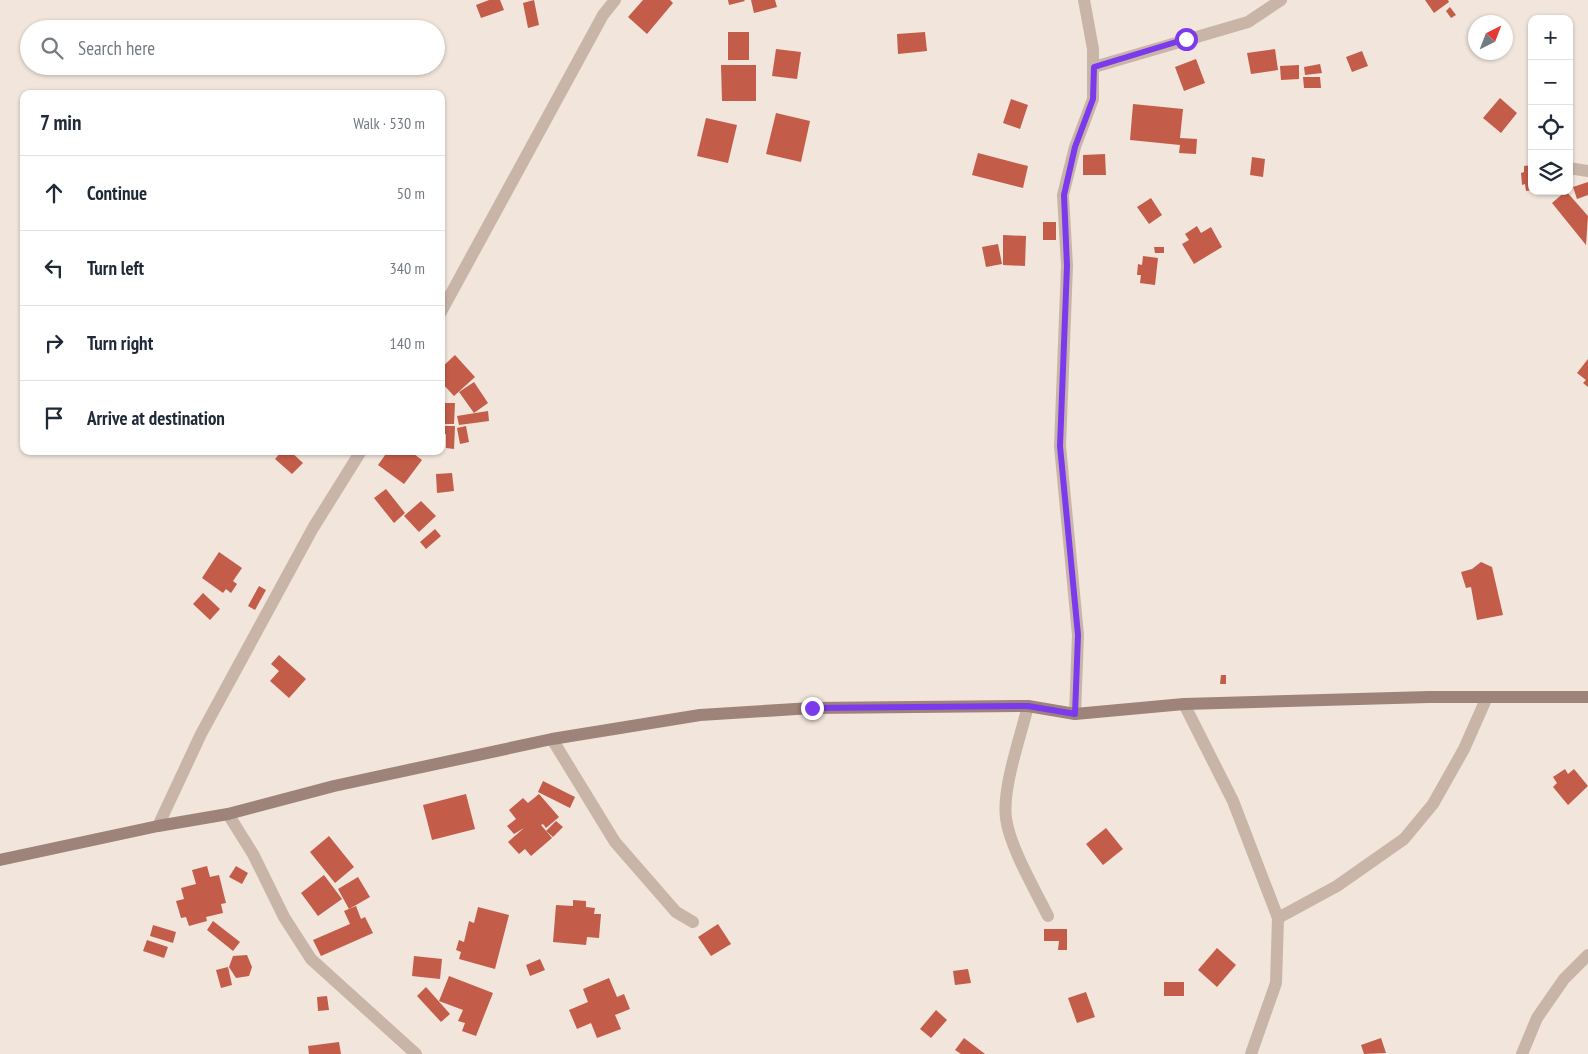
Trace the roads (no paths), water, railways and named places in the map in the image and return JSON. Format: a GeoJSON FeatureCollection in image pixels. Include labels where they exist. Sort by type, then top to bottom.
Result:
{"type":"FeatureCollection","features":[{"type":"Feature","properties":{"kind":"street"},"geometry":{"type":"LineString","coordinates":[[445,305],[603,15],[615,0]]}},
{"type":"Feature","properties":{"kind":"street"},"geometry":{"type":"LineString","coordinates":[[1075,714],[1078,635],[1060,446],[1067,266],[1064,195],[1075,147],[1093,99],[1094,49],[1084,0]]}},
{"type":"Feature","properties":{"kind":"street"},"geometry":{"type":"LineString","coordinates":[[1094,67],[1248,22],[1282,0]]}},
{"type":"Feature","properties":{"kind":"street"},"geometry":{"type":"LineString","coordinates":[[1573,169],[1588,171]]}},
{"type":"Feature","properties":{"kind":"street"},"geometry":{"type":"LineString","coordinates":[[158,826],[201,734],[313,528],[359,455]]}},
{"type":"Feature","properties":{"kind":"street"},"geometry":{"type":"LineString","coordinates":[[0,860],[158,826],[228,814],[334,786],[552,739],[700,715],[812,708],[1028,706],[1075,714],[1184,704],[1588,696]]}},
{"type":"Feature","properties":{"kind":"street"},"geometry":{"type":"LineString","coordinates":[[1278,918],[1337,886],[1404,839],[1433,804],[1464,749],[1487,697]]}},
{"type":"Feature","properties":{"kind":"street"},"geometry":{"type":"LineString","coordinates":[[1184,704],[1233,801],[1278,918],[1276,983],[1250,1054]]}},
{"type":"Feature","properties":{"kind":"street"},"geometry":{"type":"LineString","coordinates":[[1028,706],[1007,793],[1006,818],[1020,860],[1048,916]]}},
{"type":"Feature","properties":{"kind":"street"},"geometry":{"type":"LineString","coordinates":[[552,739],[615,842],[676,912],[693,922]]}},
{"type":"Feature","properties":{"kind":"street"},"geometry":{"type":"LineString","coordinates":[[228,814],[253,854],[284,917],[311,959],[416,1054]]}},
{"type":"Feature","properties":{"kind":"street"},"geometry":{"type":"LineString","coordinates":[[1522,1054],[1537,1018],[1564,979],[1588,955]]}}]}
